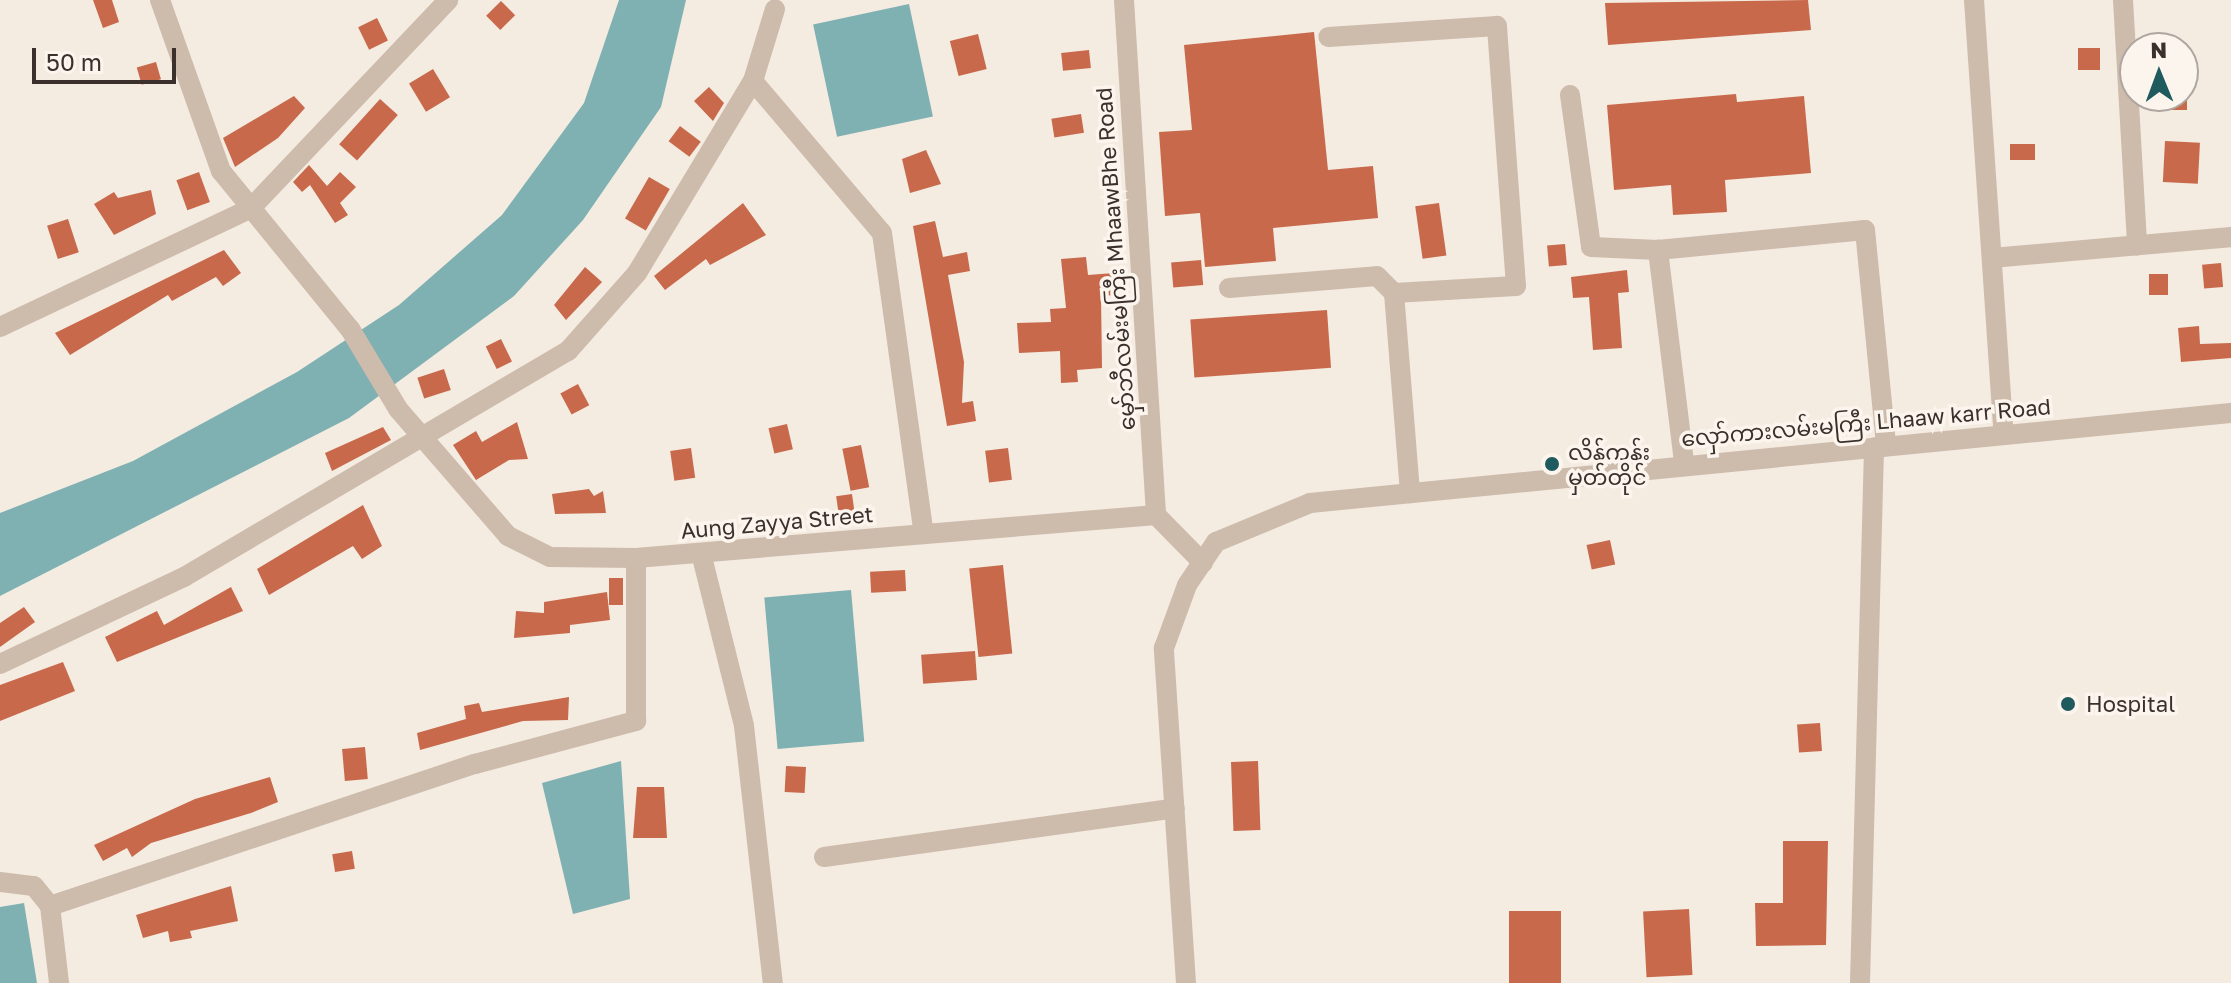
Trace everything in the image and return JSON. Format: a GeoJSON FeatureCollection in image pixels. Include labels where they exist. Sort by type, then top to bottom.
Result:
{"type":"FeatureCollection","features":[{"type":"Feature","properties":{"kind":"street","name":"Aung Zayya Street"},"geometry":{"type":"LineString","coordinates":[[160,0],[221,171],[350,329],[398,409],[508,536],[550,557],[636,558],[1156,515]]}},
{"type":"Feature","properties":{"kind":"street"},"geometry":{"type":"LineString","coordinates":[[0,327],[250,209],[448,0]]}},
{"type":"Feature","properties":{"kind":"street","name":"မှော်ဘီလမ်းမကြီး MhaawBhe Road"},"geometry":{"type":"LineString","coordinates":[[1124,0],[1156,515]]}},
{"type":"Feature","properties":{"kind":"street"},"geometry":{"type":"LineString","coordinates":[[1974,0],[2004,435]]}},
{"type":"Feature","properties":{"kind":"street"},"geometry":{"type":"LineString","coordinates":[[2123,0],[2137,246]]}},
{"type":"Feature","properties":{"kind":"street"},"geometry":{"type":"LineString","coordinates":[[0,664],[184,577],[426,441],[568,351],[637,273],[753,81],[775,9]]}},
{"type":"Feature","properties":{"kind":"street"},"geometry":{"type":"LineString","coordinates":[[1328,37],[1497,26],[1516,286],[1394,293]]}},
{"type":"Feature","properties":{"kind":"street"},"geometry":{"type":"LineString","coordinates":[[753,81],[882,233],[924,534]]}},
{"type":"Feature","properties":{"kind":"street"},"geometry":{"type":"LineString","coordinates":[[1570,95],[1591,247],[1658,250],[1865,230],[1880,446],[1860,983]]}},
{"type":"Feature","properties":{"kind":"street"},"geometry":{"type":"LineString","coordinates":[[1992,258],[2231,237]]}},
{"type":"Feature","properties":{"kind":"street"},"geometry":{"type":"LineString","coordinates":[[1658,250],[1684,462]]}},
{"type":"Feature","properties":{"kind":"street"},"geometry":{"type":"LineString","coordinates":[[1229,288],[1377,276],[1394,293],[1410,493]]}},
{"type":"Feature","properties":{"kind":"street","name":"လှော်ကားလမ်းမကြီး Lhaaw karr Road"},"geometry":{"type":"LineString","coordinates":[[1203,563],[1216,542],[1310,503],[1684,462],[2231,413]]}},
{"type":"Feature","properties":{"kind":"street"},"geometry":{"type":"LineString","coordinates":[[1156,515],[1203,563],[1187,585],[1164,648],[1186,983]]}},
{"type":"Feature","properties":{"kind":"street"},"geometry":{"type":"LineString","coordinates":[[701,553],[744,726],[773,983]]}},
{"type":"Feature","properties":{"kind":"street"},"geometry":{"type":"LineString","coordinates":[[50,906],[475,764],[636,721],[636,558]]}},
{"type":"Feature","properties":{"kind":"street"},"geometry":{"type":"LineString","coordinates":[[824,857],[1175,808]]}},
{"type":"Feature","properties":{"kind":"street"},"geometry":{"type":"LineString","coordinates":[[0,882],[34,886],[50,906],[59,983]]}},
{"type":"Feature","properties":{"kind":"water"},"geometry":{"type":"Polygon","coordinates":[[[619,0],[686,0],[661,107],[583,220],[514,296],[349,418],[0,596],[0,513],[133,461],[297,372],[399,305],[502,215],[584,103],[619,0]]]}},
{"type":"Feature","properties":{"kind":"water"},"geometry":{"type":"Polygon","coordinates":[[[909,4],[933,116],[837,137],[813,24],[909,4]]]}},
{"type":"Feature","properties":{"kind":"water"},"geometry":{"type":"Polygon","coordinates":[[[851,590],[864,741],[778,749],[764,598],[851,590]]]}},
{"type":"Feature","properties":{"kind":"water"},"geometry":{"type":"Polygon","coordinates":[[[621,761],[630,899],[573,914],[542,783],[621,761]]]}},
{"type":"Feature","properties":{"kind":"water"},"geometry":{"type":"Polygon","coordinates":[[[24,903],[37,983],[0,983],[0,907],[24,903]]]}},
{"type":"Feature","properties":{"kind":"building"},"geometry":{"type":"Polygon","coordinates":[[[93,0],[112,0],[119,22],[103,28],[93,0]]]}},
{"type":"Feature","properties":{"kind":"building"},"geometry":{"type":"Polygon","coordinates":[[[1808,0],[1811,30],[1608,45],[1605,3],[1808,0]]]}},
{"type":"Feature","properties":{"kind":"building"},"geometry":{"type":"Polygon","coordinates":[[[501,1],[515,15],[500,30],[486,16],[501,1]]]}},
{"type":"Feature","properties":{"kind":"building"},"geometry":{"type":"Polygon","coordinates":[[[377,18],[388,40],[369,50],[358,27],[377,18]]]}},
{"type":"Feature","properties":{"kind":"building"},"geometry":{"type":"Polygon","coordinates":[[[1314,32],[1328,170],[1373,166],[1378,218],[1273,228],[1276,261],[1205,267],[1200,213],[1165,216],[1159,132],[1192,130],[1184,45],[1314,32]]]}},
{"type":"Feature","properties":{"kind":"building"},"geometry":{"type":"Polygon","coordinates":[[[978,34],[987,69],[959,76],[950,41],[978,34]]]}},
{"type":"Feature","properties":{"kind":"building"},"geometry":{"type":"Polygon","coordinates":[[[2078,48],[2100,48],[2100,70],[2078,70],[2078,48]]]}},
{"type":"Feature","properties":{"kind":"building"},"geometry":{"type":"Polygon","coordinates":[[[1089,50],[1091,68],[1063,71],[1061,53],[1089,50]]]}},
{"type":"Feature","properties":{"kind":"building"},"geometry":{"type":"Polygon","coordinates":[[[156,62],[161,79],[142,85],[137,68],[156,62]]]}},
{"type":"Feature","properties":{"kind":"building"},"geometry":{"type":"Polygon","coordinates":[[[433,69],[450,97],[426,112],[409,83],[433,69]]]}},
{"type":"Feature","properties":{"kind":"building"},"geometry":{"type":"Polygon","coordinates":[[[709,87],[724,103],[713,121],[694,101],[709,87]]]}},
{"type":"Feature","properties":{"kind":"building"},"geometry":{"type":"Polygon","coordinates":[[[1736,94],[1737,102],[1804,96],[1811,173],[1725,180],[1727,212],[1673,215],[1671,185],[1614,190],[1607,105],[1736,94]]]}},
{"type":"Feature","properties":{"kind":"building"},"geometry":{"type":"Polygon","coordinates":[[[294,96],[305,108],[278,138],[235,167],[223,138],[294,96]]]}},
{"type":"Feature","properties":{"kind":"building"},"geometry":{"type":"Polygon","coordinates":[[[380,99],[398,115],[357,160],[339,144],[380,99]]]}},
{"type":"Feature","properties":{"kind":"building"},"geometry":{"type":"Polygon","coordinates":[[[1081,114],[1084,133],[1054,137],[1051,119],[1081,114]]]}},
{"type":"Feature","properties":{"kind":"building"},"geometry":{"type":"Polygon","coordinates":[[[680,126],[701,142],[689,157],[669,141],[680,126]]]}},
{"type":"Feature","properties":{"kind":"building"},"geometry":{"type":"Polygon","coordinates":[[[2165,141],[2200,143],[2198,184],[2163,182],[2165,141]]]}},
{"type":"Feature","properties":{"kind":"building"},"geometry":{"type":"Polygon","coordinates":[[[2010,144],[2035,144],[2035,160],[2010,160],[2010,144]]]}},
{"type":"Feature","properties":{"kind":"building"},"geometry":{"type":"Polygon","coordinates":[[[926,150],[941,184],[910,193],[902,159],[926,150]]]}},
{"type":"Feature","properties":{"kind":"building"},"geometry":{"type":"Polygon","coordinates":[[[309,165],[327,186],[340,172],[356,187],[340,203],[348,215],[335,223],[310,185],[302,192],[293,182],[309,165]]]}},
{"type":"Feature","properties":{"kind":"building"},"geometry":{"type":"Polygon","coordinates":[[[199,172],[210,202],[187,210],[176,180],[199,172]]]}},
{"type":"Feature","properties":{"kind":"building"},"geometry":{"type":"Polygon","coordinates":[[[649,177],[670,189],[646,231],[625,219],[649,177]]]}},
{"type":"Feature","properties":{"kind":"building"},"geometry":{"type":"Polygon","coordinates":[[[151,190],[156,214],[114,235],[94,204],[114,192],[118,198],[151,190]]]}},
{"type":"Feature","properties":{"kind":"building"},"geometry":{"type":"Polygon","coordinates":[[[743,203],[766,235],[710,265],[706,259],[665,290],[654,276],[743,203]]]}},
{"type":"Feature","properties":{"kind":"building"},"geometry":{"type":"Polygon","coordinates":[[[1439,203],[1446,255],[1423,259],[1415,206],[1439,203]]]}},
{"type":"Feature","properties":{"kind":"building"},"geometry":{"type":"Polygon","coordinates":[[[68,219],[79,252],[58,259],[47,226],[68,219]]]}},
{"type":"Feature","properties":{"kind":"building"},"geometry":{"type":"Polygon","coordinates":[[[935,221],[943,257],[967,252],[970,271],[948,275],[964,362],[962,403],[973,401],[976,421],[947,426],[913,226],[935,221]]]}},
{"type":"Feature","properties":{"kind":"building"},"geometry":{"type":"Polygon","coordinates":[[[1565,244],[1567,265],[1549,266],[1547,246],[1565,244]]]}},
{"type":"Feature","properties":{"kind":"building"},"geometry":{"type":"Polygon","coordinates":[[[224,250],[241,273],[223,286],[216,277],[172,301],[168,295],[70,355],[55,333],[224,250]]]}},
{"type":"Feature","properties":{"kind":"building"},"geometry":{"type":"Polygon","coordinates":[[[1086,257],[1088,275],[1114,273],[1115,295],[1101,296],[1102,368],[1077,370],[1078,382],[1061,383],[1060,351],[1019,353],[1017,323],[1051,322],[1050,309],[1066,308],[1061,259],[1086,257]]]}},
{"type":"Feature","properties":{"kind":"building"},"geometry":{"type":"Polygon","coordinates":[[[1201,260],[1203,285],[1173,288],[1171,263],[1201,260]]]}},
{"type":"Feature","properties":{"kind":"building"},"geometry":{"type":"Polygon","coordinates":[[[2221,263],[2223,287],[2204,289],[2202,265],[2221,263]]]}},
{"type":"Feature","properties":{"kind":"building"},"geometry":{"type":"Polygon","coordinates":[[[585,267],[602,282],[566,320],[554,305],[585,267]]]}},
{"type":"Feature","properties":{"kind":"building"},"geometry":{"type":"Polygon","coordinates":[[[1627,270],[1629,292],[1618,293],[1622,348],[1593,350],[1589,297],[1573,298],[1571,277],[1627,270]]]}},
{"type":"Feature","properties":{"kind":"building"},"geometry":{"type":"Polygon","coordinates":[[[2149,274],[2168,274],[2168,295],[2149,295],[2149,274]]]}},
{"type":"Feature","properties":{"kind":"building"},"geometry":{"type":"Polygon","coordinates":[[[1327,310],[1331,368],[1194,377],[1190,320],[1327,310]]]}},
{"type":"Feature","properties":{"kind":"building"},"geometry":{"type":"Polygon","coordinates":[[[2199,326],[2200,344],[2231,343],[2231,358],[2181,362],[2178,328],[2199,326]]]}},
{"type":"Feature","properties":{"kind":"building"},"geometry":{"type":"Polygon","coordinates":[[[501,339],[512,361],[497,369],[486,346],[501,339]]]}},
{"type":"Feature","properties":{"kind":"building"},"geometry":{"type":"Polygon","coordinates":[[[444,369],[451,390],[424,399],[417,378],[444,369]]]}},
{"type":"Feature","properties":{"kind":"building"},"geometry":{"type":"Polygon","coordinates":[[[578,384],[589,405],[572,415],[560,393],[578,384]]]}},
{"type":"Feature","properties":{"kind":"building"},"geometry":{"type":"Polygon","coordinates":[[[517,422],[528,459],[509,460],[476,480],[453,445],[476,431],[482,442],[517,422]]]}},
{"type":"Feature","properties":{"kind":"building"},"geometry":{"type":"Polygon","coordinates":[[[787,424],[793,449],[774,454],[768,428],[787,424]]]}},
{"type":"Feature","properties":{"kind":"building"},"geometry":{"type":"Polygon","coordinates":[[[383,427],[391,440],[332,471],[325,453],[383,427]]]}},
{"type":"Feature","properties":{"kind":"building"},"geometry":{"type":"Polygon","coordinates":[[[861,445],[869,487],[851,491],[842,449],[861,445]]]}},
{"type":"Feature","properties":{"kind":"building"},"geometry":{"type":"Polygon","coordinates":[[[691,448],[695,478],[674,481],[670,451],[691,448]]]}},
{"type":"Feature","properties":{"kind":"building"},"geometry":{"type":"Polygon","coordinates":[[[1008,448],[1012,480],[989,483],[985,451],[1008,448]]]}},
{"type":"Feature","properties":{"kind":"building"},"geometry":{"type":"Polygon","coordinates":[[[589,489],[594,496],[603,491],[606,513],[555,514],[552,494],[589,489]]]}},
{"type":"Feature","properties":{"kind":"building"},"geometry":{"type":"Polygon","coordinates":[[[852,494],[856,523],[840,525],[836,496],[852,494]]]}},
{"type":"Feature","properties":{"kind":"building"},"geometry":{"type":"Polygon","coordinates":[[[363,505],[382,546],[362,559],[353,546],[269,595],[257,569],[363,505]]]}},
{"type":"Feature","properties":{"kind":"building"},"geometry":{"type":"Polygon","coordinates":[[[1610,540],[1615,564],[1592,569],[1587,545],[1610,540]]]}},
{"type":"Feature","properties":{"kind":"building"},"geometry":{"type":"Polygon","coordinates":[[[1003,565],[1012,654],[978,657],[969,569],[1003,565]]]}},
{"type":"Feature","properties":{"kind":"building"},"geometry":{"type":"Polygon","coordinates":[[[905,570],[906,591],[871,593],[870,572],[905,570]]]}},
{"type":"Feature","properties":{"kind":"building"},"geometry":{"type":"Polygon","coordinates":[[[609,578],[623,578],[623,605],[609,605],[609,578]]]}},
{"type":"Feature","properties":{"kind":"building"},"geometry":{"type":"Polygon","coordinates":[[[231,587],[243,611],[117,662],[105,637],[157,611],[164,625],[231,587]]]}},
{"type":"Feature","properties":{"kind":"building"},"geometry":{"type":"Polygon","coordinates":[[[607,592],[610,620],[570,625],[570,633],[514,638],[516,611],[544,613],[544,602],[607,592]]]}},
{"type":"Feature","properties":{"kind":"building"},"geometry":{"type":"Polygon","coordinates":[[[24,607],[35,622],[0,647],[0,623],[24,607]]]}},
{"type":"Feature","properties":{"kind":"building"},"geometry":{"type":"Polygon","coordinates":[[[975,651],[977,680],[923,684],[921,655],[975,651]]]}},
{"type":"Feature","properties":{"kind":"building"},"geometry":{"type":"Polygon","coordinates":[[[63,662],[75,691],[0,721],[0,685],[63,662]]]}},
{"type":"Feature","properties":{"kind":"building"},"geometry":{"type":"Polygon","coordinates":[[[569,697],[568,720],[523,721],[420,750],[417,733],[466,719],[464,706],[479,703],[482,712],[569,697]]]}},
{"type":"Feature","properties":{"kind":"building"},"geometry":{"type":"Polygon","coordinates":[[[1820,723],[1822,751],[1799,753],[1797,725],[1820,723]]]}},
{"type":"Feature","properties":{"kind":"building"},"geometry":{"type":"Polygon","coordinates":[[[365,747],[368,779],[345,781],[342,749],[365,747]]]}},
{"type":"Feature","properties":{"kind":"building"},"geometry":{"type":"Polygon","coordinates":[[[1258,761],[1260,830],[1233,831],[1231,762],[1258,761]]]}},
{"type":"Feature","properties":{"kind":"building"},"geometry":{"type":"Polygon","coordinates":[[[786,766],[806,767],[805,793],[785,792],[786,766]]]}},
{"type":"Feature","properties":{"kind":"building"},"geometry":{"type":"Polygon","coordinates":[[[270,777],[278,802],[251,813],[151,843],[132,857],[127,848],[103,861],[94,845],[195,799],[270,777]]]}},
{"type":"Feature","properties":{"kind":"building"},"geometry":{"type":"Polygon","coordinates":[[[637,787],[664,787],[667,838],[633,838],[637,787]]]}},
{"type":"Feature","properties":{"kind":"building"},"geometry":{"type":"Polygon","coordinates":[[[1783,841],[1828,841],[1826,945],[1756,946],[1755,903],[1783,903],[1783,841]]]}},
{"type":"Feature","properties":{"kind":"building"},"geometry":{"type":"Polygon","coordinates":[[[352,851],[355,869],[335,872],[332,854],[352,851]]]}},
{"type":"Feature","properties":{"kind":"building"},"geometry":{"type":"Polygon","coordinates":[[[231,886],[238,921],[190,931],[192,938],[170,942],[168,931],[143,938],[136,915],[231,886]]]}},
{"type":"Feature","properties":{"kind":"building"},"geometry":{"type":"Polygon","coordinates":[[[1689,909],[1692,975],[1647,977],[1643,911],[1689,909]]]}},
{"type":"Feature","properties":{"kind":"building"},"geometry":{"type":"Polygon","coordinates":[[[1509,911],[1561,911],[1561,983],[1509,983],[1509,911]]]}},
{"type":"Feature","properties":{"kind":"place","name":"လိန်ကုန်း မှတ်တိုင်"},"geometry":{"type":"Point","coordinates":[1552,464]}},
{"type":"Feature","properties":{"kind":"place","name":"Hospital"},"geometry":{"type":"Point","coordinates":[2068,704]}}]}
